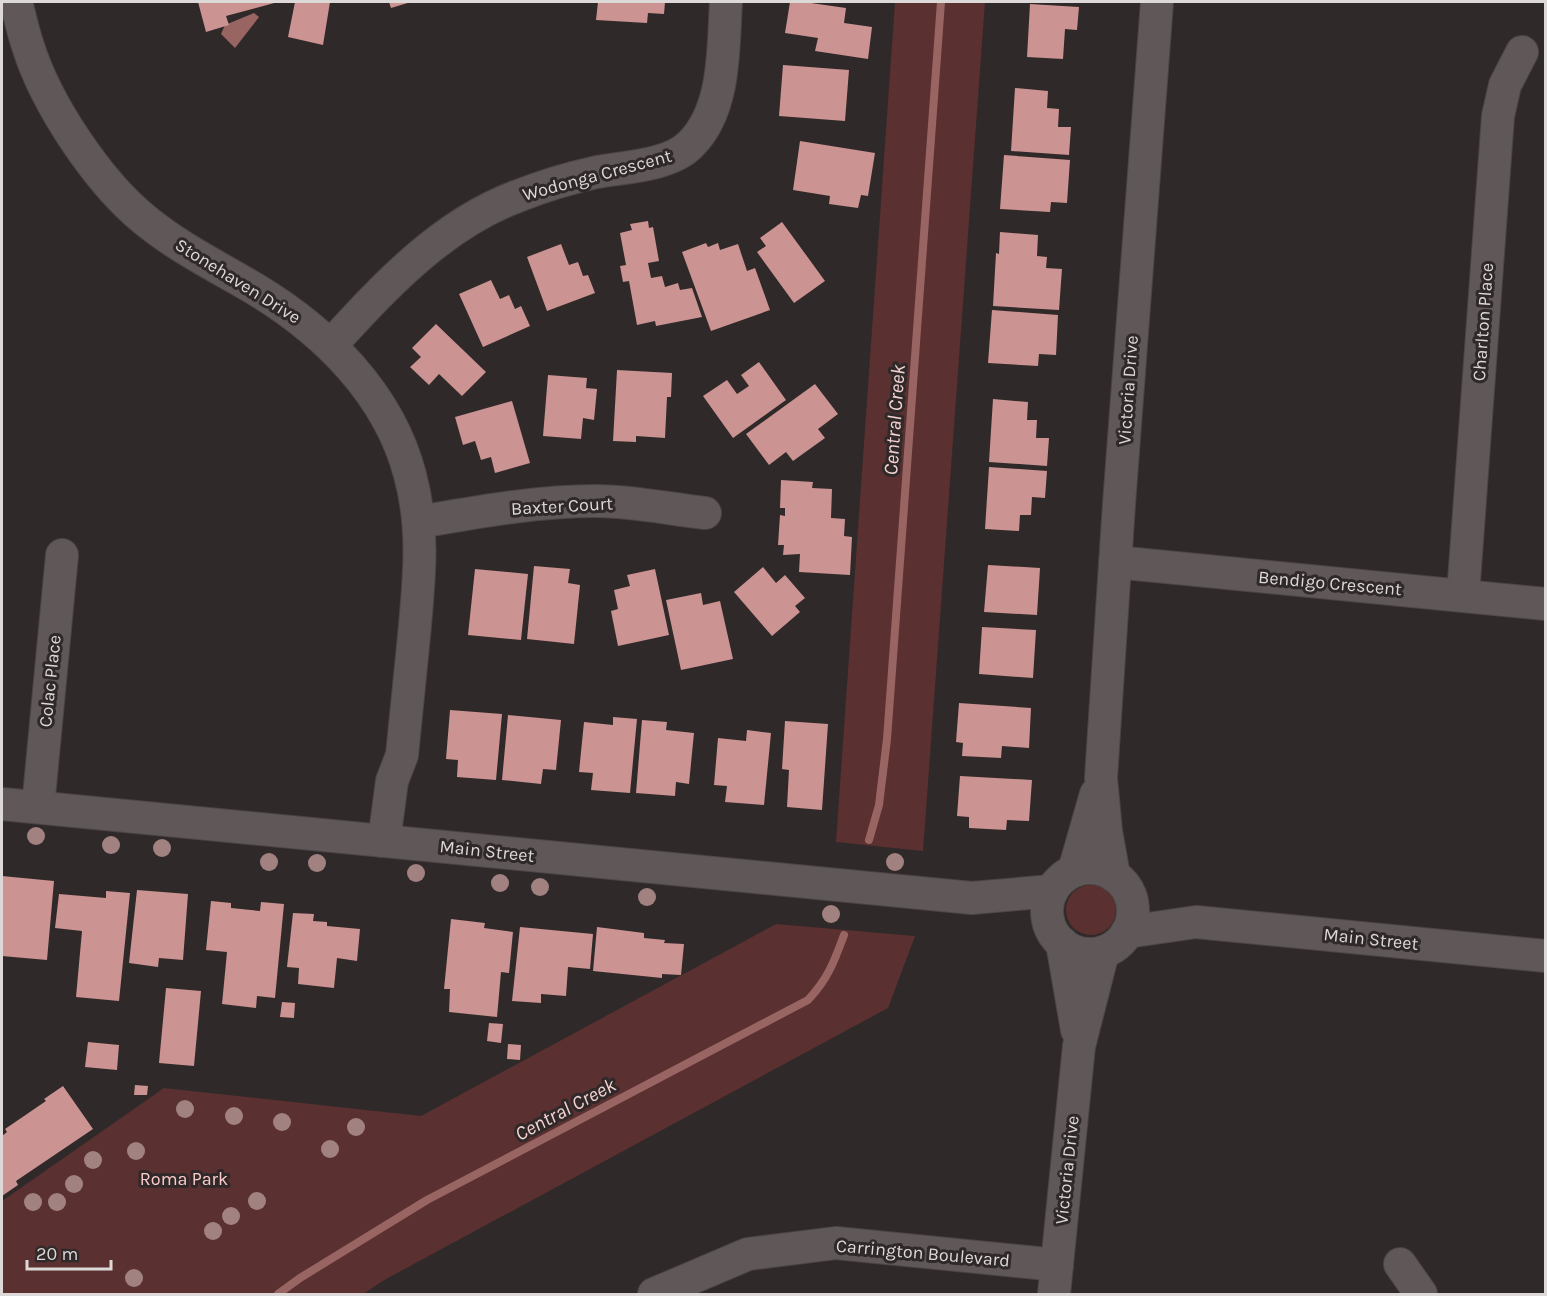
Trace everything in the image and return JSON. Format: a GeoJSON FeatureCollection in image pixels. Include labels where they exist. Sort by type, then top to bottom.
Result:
{"type":"FeatureCollection","features":[{"type":"Feature","properties":{"kind":"street","name":"Stonehaven Drive"},"geometry":{"type":"LineString","coordinates":[[16,2],[15,51],[41,80],[63,120],[92,163],[114,190],[145,220],[182,246],[257,290],[298,318],[331,345],[373,396],[390,426],[410,475],[419,522],[421,564],[402,755],[407,784],[393,841]]}},
{"type":"Feature","properties":{"kind":"street","name":"Wodonga Crescent"},"geometry":{"type":"LineString","coordinates":[[331,345],[383,289],[436,242],[476,216],[516,196],[550,185],[597,172],[638,167],[690,147],[701,133],[713,108],[721,72],[726,2]]}},
{"type":"Feature","properties":{"kind":"street","name":"Victoria Drive"},"geometry":{"type":"LineString","coordinates":[[1121,883],[1106,831],[1101,778],[1157,2]]}},
{"type":"Feature","properties":{"kind":"street","name":"Charlton Place"},"geometry":{"type":"LineString","coordinates":[[1463,595],[1498,116],[1505,85],[1522,52]]}},
{"type":"Feature","properties":{"kind":"street","name":"Baxter Court"},"geometry":{"type":"LineString","coordinates":[[419,522],[469,513],[568,502],[617,502],[705,513]]}},
{"type":"Feature","properties":{"kind":"street","name":"Colac Place"},"geometry":{"type":"LineString","coordinates":[[38,807],[62,555]]}},
{"type":"Feature","properties":{"kind":"street","name":"Bendigo Crescent"},"geometry":{"type":"LineString","coordinates":[[1115,562],[1545,604]]}},
{"type":"Feature","properties":{"kind":"street","name":"Victoria Drive"},"geometry":{"type":"LineString","coordinates":[[1063,881],[1101,778]]}},
{"type":"Feature","properties":{"kind":"street","name":"Main Street"},"geometry":{"type":"LineString","coordinates":[[2,804],[972,898],[1063,881]]}},
{"type":"Feature","properties":{"kind":"street"},"geometry":{"type":"LineString","coordinates":[[1088,868],[1102,869],[1121,883],[1133,904],[1132,918],[1127,932],[1113,947],[1103,952],[1088,954],[1074,951],[1055,933],[1047,912],[1063,881],[1088,868]]}},
{"type":"Feature","properties":{"kind":"street","name":"Main Street"},"geometry":{"type":"LineString","coordinates":[[1121,883],[1197,922]]}},
{"type":"Feature","properties":{"kind":"street","name":"Main Street"},"geometry":{"type":"LineString","coordinates":[[972,898],[1055,933]]}},
{"type":"Feature","properties":{"kind":"street","name":"Main Street"},"geometry":{"type":"LineString","coordinates":[[1127,932],[1197,922],[1545,956]]}},
{"type":"Feature","properties":{"kind":"street","name":"Victoria Drive"},"geometry":{"type":"LineString","coordinates":[[1055,933],[1071,988],[1079,1046]]}},
{"type":"Feature","properties":{"kind":"street","name":"Victoria Drive"},"geometry":{"type":"LineString","coordinates":[[1055,1280],[1079,1046],[1103,952]]}},
{"type":"Feature","properties":{"kind":"street","name":"Carrington Boulevard"},"geometry":{"type":"LineString","coordinates":[[654,1294],[748,1254],[836,1243],[1055,1280]]}},
{"type":"Feature","properties":{"kind":"street"},"geometry":{"type":"LineString","coordinates":[[1400,1264],[1421,1294]]}},
{"type":"Feature","properties":{"kind":"green space"},"geometry":{"type":"Polygon","coordinates":[[[895,2],[985,2],[923,851],[836,842],[895,2]]]}},
{"type":"Feature","properties":{"kind":"green space"},"geometry":{"type":"Polygon","coordinates":[[[1091,885],[1109,892],[1116,910],[1109,928],[1091,935],[1073,928],[1066,910],[1073,892],[1091,885]]]}},
{"type":"Feature","properties":{"kind":"green space","name":"Roma Park"},"geometry":{"type":"Polygon","coordinates":[[[776,924],[915,936],[888,1008],[386,1279],[363,1294],[2,1294],[2,1201],[164,1088],[421,1116],[776,924]]]}},
{"type":"Feature","properties":{"kind":"shaded area"},"geometry":{"type":"Polygon","coordinates":[[[254,13],[259,17],[235,48],[221,34],[225,25],[254,13]]]}},
{"type":"Feature","properties":{"kind":"building"},"geometry":{"type":"Polygon","coordinates":[[[198,2],[278,2],[226,16],[229,25],[206,32],[198,2]]]}},
{"type":"Feature","properties":{"kind":"building"},"geometry":{"type":"Polygon","coordinates":[[[295,2],[330,2],[323,45],[288,37],[295,2]]]}},
{"type":"Feature","properties":{"kind":"building"},"geometry":{"type":"Polygon","coordinates":[[[389,2],[411,2],[391,8],[389,2]]]}},
{"type":"Feature","properties":{"kind":"building"},"geometry":{"type":"Polygon","coordinates":[[[598,2],[665,2],[664,14],[648,13],[647,23],[596,20],[598,2]]]}},
{"type":"Feature","properties":{"kind":"building"},"geometry":{"type":"Polygon","coordinates":[[[790,2],[846,8],[844,23],[872,27],[868,59],[815,51],[818,38],[785,33],[790,2]]]}},
{"type":"Feature","properties":{"kind":"building"},"geometry":{"type":"Polygon","coordinates":[[[1030,4],[1079,7],[1077,30],[1065,29],[1063,59],[1027,57],[1030,4]]]}},
{"type":"Feature","properties":{"kind":"building"},"geometry":{"type":"Polygon","coordinates":[[[783,65],[849,70],[845,121],[779,116],[783,65]]]}},
{"type":"Feature","properties":{"kind":"building"},"geometry":{"type":"Polygon","coordinates":[[[1015,88],[1048,91],[1047,108],[1059,109],[1058,127],[1071,127],[1069,155],[1011,151],[1015,88]]]}},
{"type":"Feature","properties":{"kind":"building"},"geometry":{"type":"Polygon","coordinates":[[[800,141],[875,153],[868,196],[861,195],[858,208],[829,204],[830,196],[793,190],[800,141]]]}},
{"type":"Feature","properties":{"kind":"building"},"geometry":{"type":"Polygon","coordinates":[[[1004,155],[1070,160],[1067,203],[1051,202],[1050,212],[1000,209],[1004,155]]]}},
{"type":"Feature","properties":{"kind":"building"},"geometry":{"type":"Polygon","coordinates":[[[648,221],[649,228],[653,227],[659,261],[648,263],[651,278],[662,276],[665,287],[678,283],[680,290],[692,288],[702,317],[656,326],[655,321],[637,325],[629,281],[623,282],[620,266],[626,265],[620,233],[632,230],[630,224],[648,221]]]}},
{"type":"Feature","properties":{"kind":"building"},"geometry":{"type":"Polygon","coordinates":[[[782,222],[825,281],[794,303],[757,252],[766,246],[760,238],[782,222]]]}},
{"type":"Feature","properties":{"kind":"building"},"geometry":{"type":"Polygon","coordinates":[[[1000,232],[1038,235],[1037,256],[1047,257],[1046,268],[1062,269],[1059,310],[993,306],[996,253],[999,254],[1000,232]]]}},
{"type":"Feature","properties":{"kind":"building"},"geometry":{"type":"Polygon","coordinates":[[[706,243],[708,247],[718,243],[720,250],[738,244],[747,271],[755,268],[770,310],[711,331],[682,252],[706,243]]]}},
{"type":"Feature","properties":{"kind":"building"},"geometry":{"type":"Polygon","coordinates":[[[561,244],[569,265],[578,262],[583,276],[588,275],[595,293],[547,311],[527,257],[561,244]]]}},
{"type":"Feature","properties":{"kind":"building"},"geometry":{"type":"Polygon","coordinates":[[[491,280],[500,299],[509,295],[515,309],[521,306],[530,326],[483,347],[459,294],[491,280]]]}},
{"type":"Feature","properties":{"kind":"building"},"geometry":{"type":"Polygon","coordinates":[[[992,310],[1058,315],[1056,355],[1039,354],[1038,366],[988,363],[992,310]]]}},
{"type":"Feature","properties":{"kind":"building"},"geometry":{"type":"Polygon","coordinates":[[[436,324],[486,372],[462,396],[439,374],[429,385],[410,367],[421,357],[412,348],[436,324]]]}},
{"type":"Feature","properties":{"kind":"building"},"geometry":{"type":"Polygon","coordinates":[[[759,362],[786,400],[733,438],[703,396],[727,380],[737,394],[749,386],[741,375],[759,362]]]}},
{"type":"Feature","properties":{"kind":"building"},"geometry":{"type":"Polygon","coordinates":[[[617,370],[672,373],[671,397],[667,397],[665,438],[636,436],[636,442],[613,441],[617,370]]]}},
{"type":"Feature","properties":{"kind":"building"},"geometry":{"type":"Polygon","coordinates":[[[548,375],[587,378],[586,388],[597,389],[594,420],[583,418],[581,439],[543,436],[548,375]]]}},
{"type":"Feature","properties":{"kind":"building"},"geometry":{"type":"Polygon","coordinates":[[[815,384],[838,414],[818,429],[825,438],[793,461],[786,452],[769,465],[746,434],[815,384]]]}},
{"type":"Feature","properties":{"kind":"building"},"geometry":{"type":"Polygon","coordinates":[[[993,399],[1028,402],[1027,420],[1037,420],[1036,438],[1049,438],[1047,466],[989,462],[993,399]]]}},
{"type":"Feature","properties":{"kind":"building"},"geometry":{"type":"Polygon","coordinates":[[[512,401],[530,463],[495,473],[491,457],[481,460],[475,441],[463,445],[455,417],[512,401]]]}},
{"type":"Feature","properties":{"kind":"building"},"geometry":{"type":"Polygon","coordinates":[[[989,467],[1047,471],[1045,498],[1032,497],[1031,515],[1020,515],[1019,531],[985,529],[989,467]]]}},
{"type":"Feature","properties":{"kind":"building"},"geometry":{"type":"Polygon","coordinates":[[[781,480],[813,482],[812,488],[832,489],[831,518],[845,519],[844,536],[852,537],[850,575],[799,572],[800,554],[783,555],[784,545],[778,545],[780,515],[785,516],[785,508],[780,508],[781,480]]]}},
{"type":"Feature","properties":{"kind":"building"},"geometry":{"type":"Polygon","coordinates":[[[988,565],[1040,568],[1037,615],[984,612],[988,565]]]}},
{"type":"Feature","properties":{"kind":"building"},"geometry":{"type":"Polygon","coordinates":[[[534,566],[570,569],[568,583],[580,585],[574,644],[527,639],[534,566]]]}},
{"type":"Feature","properties":{"kind":"building"},"geometry":{"type":"Polygon","coordinates":[[[763,567],[776,583],[785,575],[805,598],[795,606],[800,612],[772,636],[734,592],[763,567]]]}},
{"type":"Feature","properties":{"kind":"building"},"geometry":{"type":"Polygon","coordinates":[[[475,569],[528,574],[521,640],[468,635],[475,569]]]}},
{"type":"Feature","properties":{"kind":"building"},"geometry":{"type":"Polygon","coordinates":[[[655,569],[669,635],[618,646],[611,611],[618,609],[614,590],[630,586],[627,575],[655,569]]]}},
{"type":"Feature","properties":{"kind":"building"},"geometry":{"type":"Polygon","coordinates":[[[701,593],[703,605],[720,601],[733,659],[681,670],[666,600],[701,593]]]}},
{"type":"Feature","properties":{"kind":"building"},"geometry":{"type":"Polygon","coordinates":[[[982,627],[1036,630],[1033,678],[979,674],[982,627]]]}},
{"type":"Feature","properties":{"kind":"building"},"geometry":{"type":"Polygon","coordinates":[[[959,703],[1031,708],[1029,748],[1002,746],[1001,758],[962,756],[963,743],[956,742],[959,703]]]}},
{"type":"Feature","properties":{"kind":"building"},"geometry":{"type":"Polygon","coordinates":[[[450,710],[502,714],[496,780],[457,777],[458,760],[446,759],[450,710]]]}},
{"type":"Feature","properties":{"kind":"building"},"geometry":{"type":"Polygon","coordinates":[[[508,715],[561,720],[556,770],[543,769],[541,784],[502,780],[508,715]]]}},
{"type":"Feature","properties":{"kind":"building"},"geometry":{"type":"Polygon","coordinates":[[[613,717],[637,719],[630,793],[591,790],[593,773],[579,772],[584,722],[613,725],[613,717]]]}},
{"type":"Feature","properties":{"kind":"building"},"geometry":{"type":"Polygon","coordinates":[[[642,720],[667,722],[666,730],[694,733],[689,784],[676,782],[675,796],[636,793],[642,720]]]}},
{"type":"Feature","properties":{"kind":"building"},"geometry":{"type":"Polygon","coordinates":[[[785,721],[828,724],[822,810],[787,807],[789,770],[782,769],[785,721]]]}},
{"type":"Feature","properties":{"kind":"building"},"geometry":{"type":"Polygon","coordinates":[[[747,730],[771,733],[764,805],[725,802],[727,786],[714,785],[718,738],[746,741],[747,730]]]}},
{"type":"Feature","properties":{"kind":"building"},"geometry":{"type":"Polygon","coordinates":[[[960,776],[1032,780],[1029,821],[1007,820],[1006,830],[969,828],[969,817],[957,816],[960,776]]]}},
{"type":"Feature","properties":{"kind":"building"},"geometry":{"type":"Polygon","coordinates":[[[2,876],[54,881],[47,960],[2,956],[2,876]]]}},
{"type":"Feature","properties":{"kind":"building"},"geometry":{"type":"Polygon","coordinates":[[[137,890],[188,894],[183,960],[159,958],[158,967],[129,963],[137,890]]]}},
{"type":"Feature","properties":{"kind":"building"},"geometry":{"type":"Polygon","coordinates":[[[106,891],[130,893],[119,1001],[76,997],[82,931],[55,928],[59,894],[106,898],[106,891]]]}},
{"type":"Feature","properties":{"kind":"building"},"geometry":{"type":"Polygon","coordinates":[[[211,901],[231,903],[231,908],[260,911],[261,902],[284,904],[275,998],[257,996],[256,1008],[222,1004],[227,952],[206,950],[211,901]]]}},
{"type":"Feature","properties":{"kind":"building"},"geometry":{"type":"Polygon","coordinates":[[[293,913],[314,914],[313,921],[327,922],[327,926],[360,929],[357,961],[337,958],[334,988],[298,984],[299,968],[287,967],[293,913]]]}},
{"type":"Feature","properties":{"kind":"building"},"geometry":{"type":"Polygon","coordinates":[[[451,919],[485,923],[484,928],[513,932],[509,973],[501,972],[497,1017],[449,1012],[450,989],[444,989],[451,919]]]}},
{"type":"Feature","properties":{"kind":"building"},"geometry":{"type":"Polygon","coordinates":[[[520,927],[593,934],[590,969],[568,967],[566,996],[541,994],[541,1003],[512,1001],[520,927]]]}},
{"type":"Feature","properties":{"kind":"building"},"geometry":{"type":"Polygon","coordinates":[[[597,927],[644,933],[644,938],[665,940],[664,943],[684,944],[681,975],[662,974],[662,978],[593,971],[597,927]]]}},
{"type":"Feature","properties":{"kind":"building"},"geometry":{"type":"Polygon","coordinates":[[[166,988],[201,991],[194,1066],[159,1063],[166,988]]]}},
{"type":"Feature","properties":{"kind":"building"},"geometry":{"type":"Polygon","coordinates":[[[282,1002],[295,1003],[294,1018],[280,1017],[282,1002]]]}},
{"type":"Feature","properties":{"kind":"building"},"geometry":{"type":"Polygon","coordinates":[[[489,1023],[503,1024],[501,1043],[487,1041],[489,1023]]]}},
{"type":"Feature","properties":{"kind":"building"},"geometry":{"type":"Polygon","coordinates":[[[88,1042],[119,1045],[117,1070],[85,1067],[88,1042]]]}},
{"type":"Feature","properties":{"kind":"building"},"geometry":{"type":"Polygon","coordinates":[[[508,1044],[521,1045],[520,1060],[507,1059],[508,1044]]]}},
{"type":"Feature","properties":{"kind":"building"},"geometry":{"type":"Polygon","coordinates":[[[135,1085],[148,1086],[147,1095],[134,1095],[135,1085]]]}},
{"type":"Feature","properties":{"kind":"building"},"geometry":{"type":"Polygon","coordinates":[[[63,1086],[93,1129],[16,1181],[18,1185],[2,1196],[2,1136],[7,1132],[5,1129],[46,1101],[44,1099],[63,1086]]]}},
{"type":"Feature","properties":{"kind":"waterway","name":"Central Creek"},"geometry":{"type":"LineString","coordinates":[[869,840],[879,805],[887,739],[941,2]]}},
{"type":"Feature","properties":{"kind":"waterway","name":"Central Creek"},"geometry":{"type":"LineString","coordinates":[[278,1294],[427,1200],[808,1000],[830,970],[844,935]]}}]}
